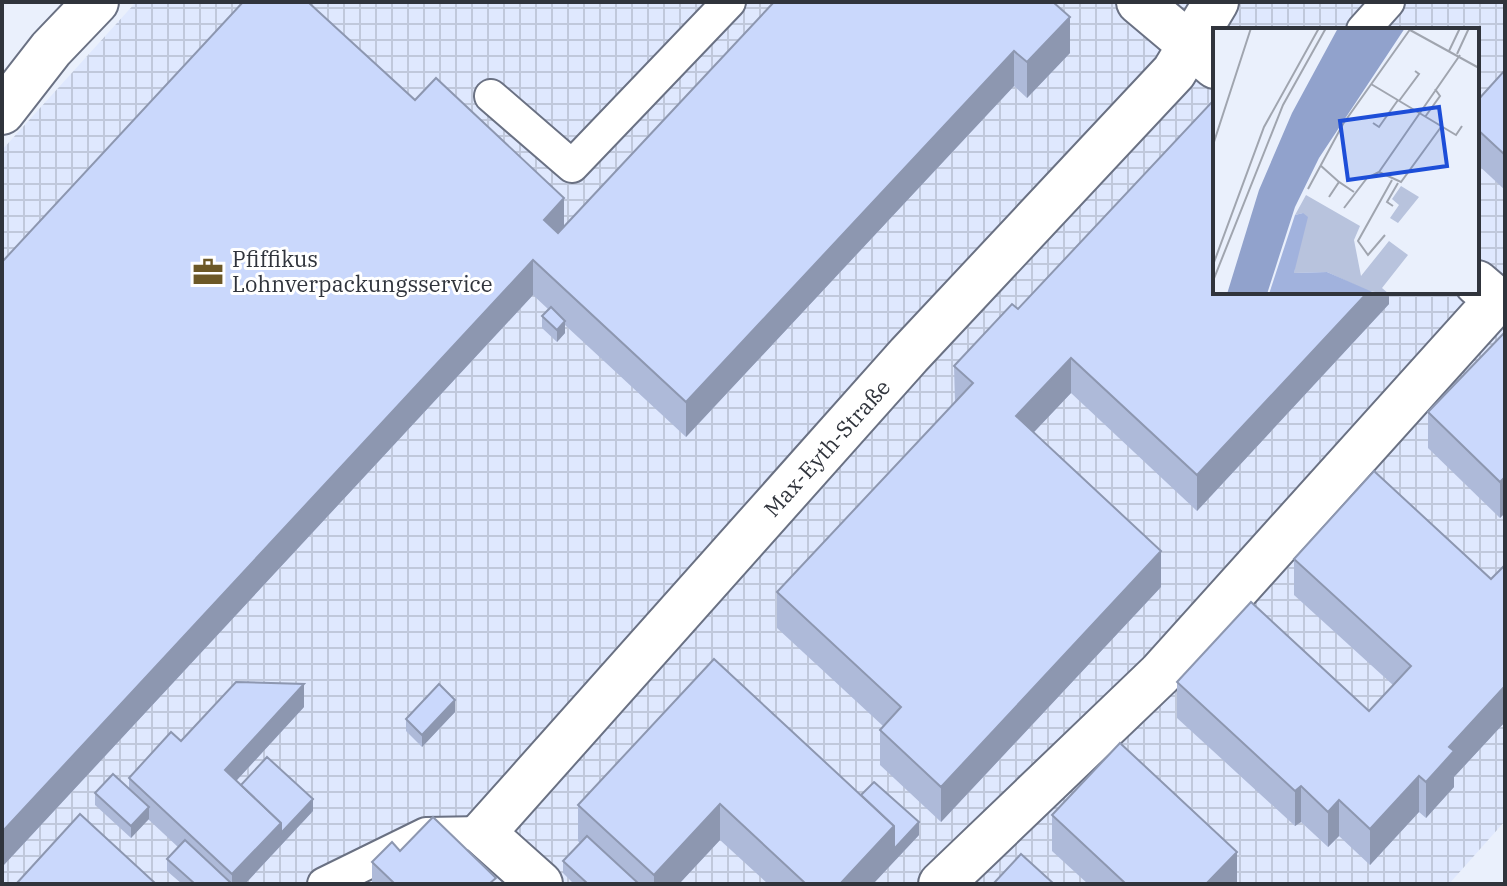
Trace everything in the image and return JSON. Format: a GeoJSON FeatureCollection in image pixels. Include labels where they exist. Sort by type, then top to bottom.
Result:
{"type":"FeatureCollection","features":[{"type":"Feature","properties":{"kind":"street"},"geometry":{"type":"LineString","coordinates":[[2,112],[51,49],[96,2]]}},
{"type":"Feature","properties":{"kind":"street"},"geometry":{"type":"LineString","coordinates":[[1139,2],[1203,56]]}},
{"type":"Feature","properties":{"kind":"street","name":"Max-Eyth-Straße"},"geometry":{"type":"LineString","coordinates":[[483,833],[909,355],[1174,72],[1203,56],[1216,2]]}},
{"type":"Feature","properties":{"kind":"street"},"geometry":{"type":"LineString","coordinates":[[941,884],[1160,674],[1493,295]]}},
{"type":"Feature","properties":{"kind":"street"},"geometry":{"type":"LineString","coordinates":[[483,833],[540,884]]}},
{"type":"Feature","properties":{"kind":"lane"},"geometry":{"type":"LineString","coordinates":[[491,96],[572,166],[729,2]]}},
{"type":"Feature","properties":{"kind":"lane"},"geometry":{"type":"LineString","coordinates":[[1365,28],[1388,2]]}},
{"type":"Feature","properties":{"kind":"lane"},"geometry":{"type":"LineString","coordinates":[[324,884],[426,834],[483,833]]}},
{"type":"Feature","properties":{"kind":"shaded area"},"geometry":{"type":"Polygon","coordinates":[[[136,2],[1505,2],[1505,821],[1449,884],[2,884],[2,150],[136,2]]]}},
{"type":"Feature","properties":{"kind":"building"},"geometry":{"type":"Polygon","coordinates":[[[243,2],[308,2],[415,100],[436,78],[564,198],[544,220],[558,233],[774,2],[1053,2],[1070,17],[1027,62],[1014,51],[686,402],[533,260],[2,832],[2,262],[243,2]]]}},
{"type":"Feature","properties":{"kind":"building"},"geometry":{"type":"Polygon","coordinates":[[[1505,70],[1505,155],[1479,131],[1479,99],[1505,70]]]}},
{"type":"Feature","properties":{"kind":"building"},"geometry":{"type":"Polygon","coordinates":[[[1211,103],[1213,294],[1366,294],[1197,475],[1071,358],[1016,416],[1161,551],[941,787],[880,730],[901,707],[777,592],[973,383],[954,366],[1012,304],[1018,309],[1211,103]]]}},
{"type":"Feature","properties":{"kind":"building"},"geometry":{"type":"Polygon","coordinates":[[[551,307],[565,321],[557,330],[542,316],[551,307]]]}},
{"type":"Feature","properties":{"kind":"building"},"geometry":{"type":"Polygon","coordinates":[[[1505,332],[1505,477],[1500,482],[1428,412],[1505,332]]]}},
{"type":"Feature","properties":{"kind":"building"},"geometry":{"type":"Polygon","coordinates":[[[1374,471],[1491,579],[1505,565],[1505,686],[1449,747],[1454,751],[1426,782],[1419,776],[1370,829],[1339,800],[1328,812],[1301,786],[1295,791],[1177,682],[1251,602],[1369,711],[1411,666],[1294,559],[1374,471]]]}},
{"type":"Feature","properties":{"kind":"building"},"geometry":{"type":"Polygon","coordinates":[[[714,659],[894,826],[840,884],[806,884],[720,804],[654,875],[578,805],[714,659]]]}},
{"type":"Feature","properties":{"kind":"building"},"geometry":{"type":"Polygon","coordinates":[[[236,682],[304,684],[225,770],[281,823],[232,874],[129,778],[171,732],[181,741],[236,682]]]}},
{"type":"Feature","properties":{"kind":"building"},"geometry":{"type":"Polygon","coordinates":[[[439,684],[455,700],[422,735],[406,719],[439,684]]]}},
{"type":"Feature","properties":{"kind":"building"},"geometry":{"type":"Polygon","coordinates":[[[1120,743],[1237,852],[1206,884],[1126,884],[1052,815],[1120,743]]]}},
{"type":"Feature","properties":{"kind":"building"},"geometry":{"type":"Polygon","coordinates":[[[267,757],[313,799],[281,833],[281,823],[241,785],[267,757]]]}},
{"type":"Feature","properties":{"kind":"building"},"geometry":{"type":"Polygon","coordinates":[[[113,774],[149,807],[131,826],[95,793],[113,774]]]}},
{"type":"Feature","properties":{"kind":"building"},"geometry":{"type":"Polygon","coordinates":[[[874,782],[919,822],[894,849],[894,826],[861,795],[874,782]]]}},
{"type":"Feature","properties":{"kind":"building"},"geometry":{"type":"Polygon","coordinates":[[[80,814],[156,884],[16,884],[80,814]]]}},
{"type":"Feature","properties":{"kind":"building"},"geometry":{"type":"Polygon","coordinates":[[[433,817],[496,878],[489,884],[395,884],[372,862],[392,842],[400,851],[433,817]]]}},
{"type":"Feature","properties":{"kind":"building"},"geometry":{"type":"Polygon","coordinates":[[[587,836],[639,884],[588,884],[563,861],[587,836]]]}},
{"type":"Feature","properties":{"kind":"building"},"geometry":{"type":"Polygon","coordinates":[[[185,840],[232,884],[195,884],[167,859],[185,840]]]}},
{"type":"Feature","properties":{"kind":"building"},"geometry":{"type":"Polygon","coordinates":[[[1021,854],[1054,884],[993,884],[1021,854]]]}},
{"type":"Feature","properties":{"kind":"place","name":"Pfiffikus Lohnverpackungsservice"},"geometry":{"type":"Point","coordinates":[208,272]}}]}
